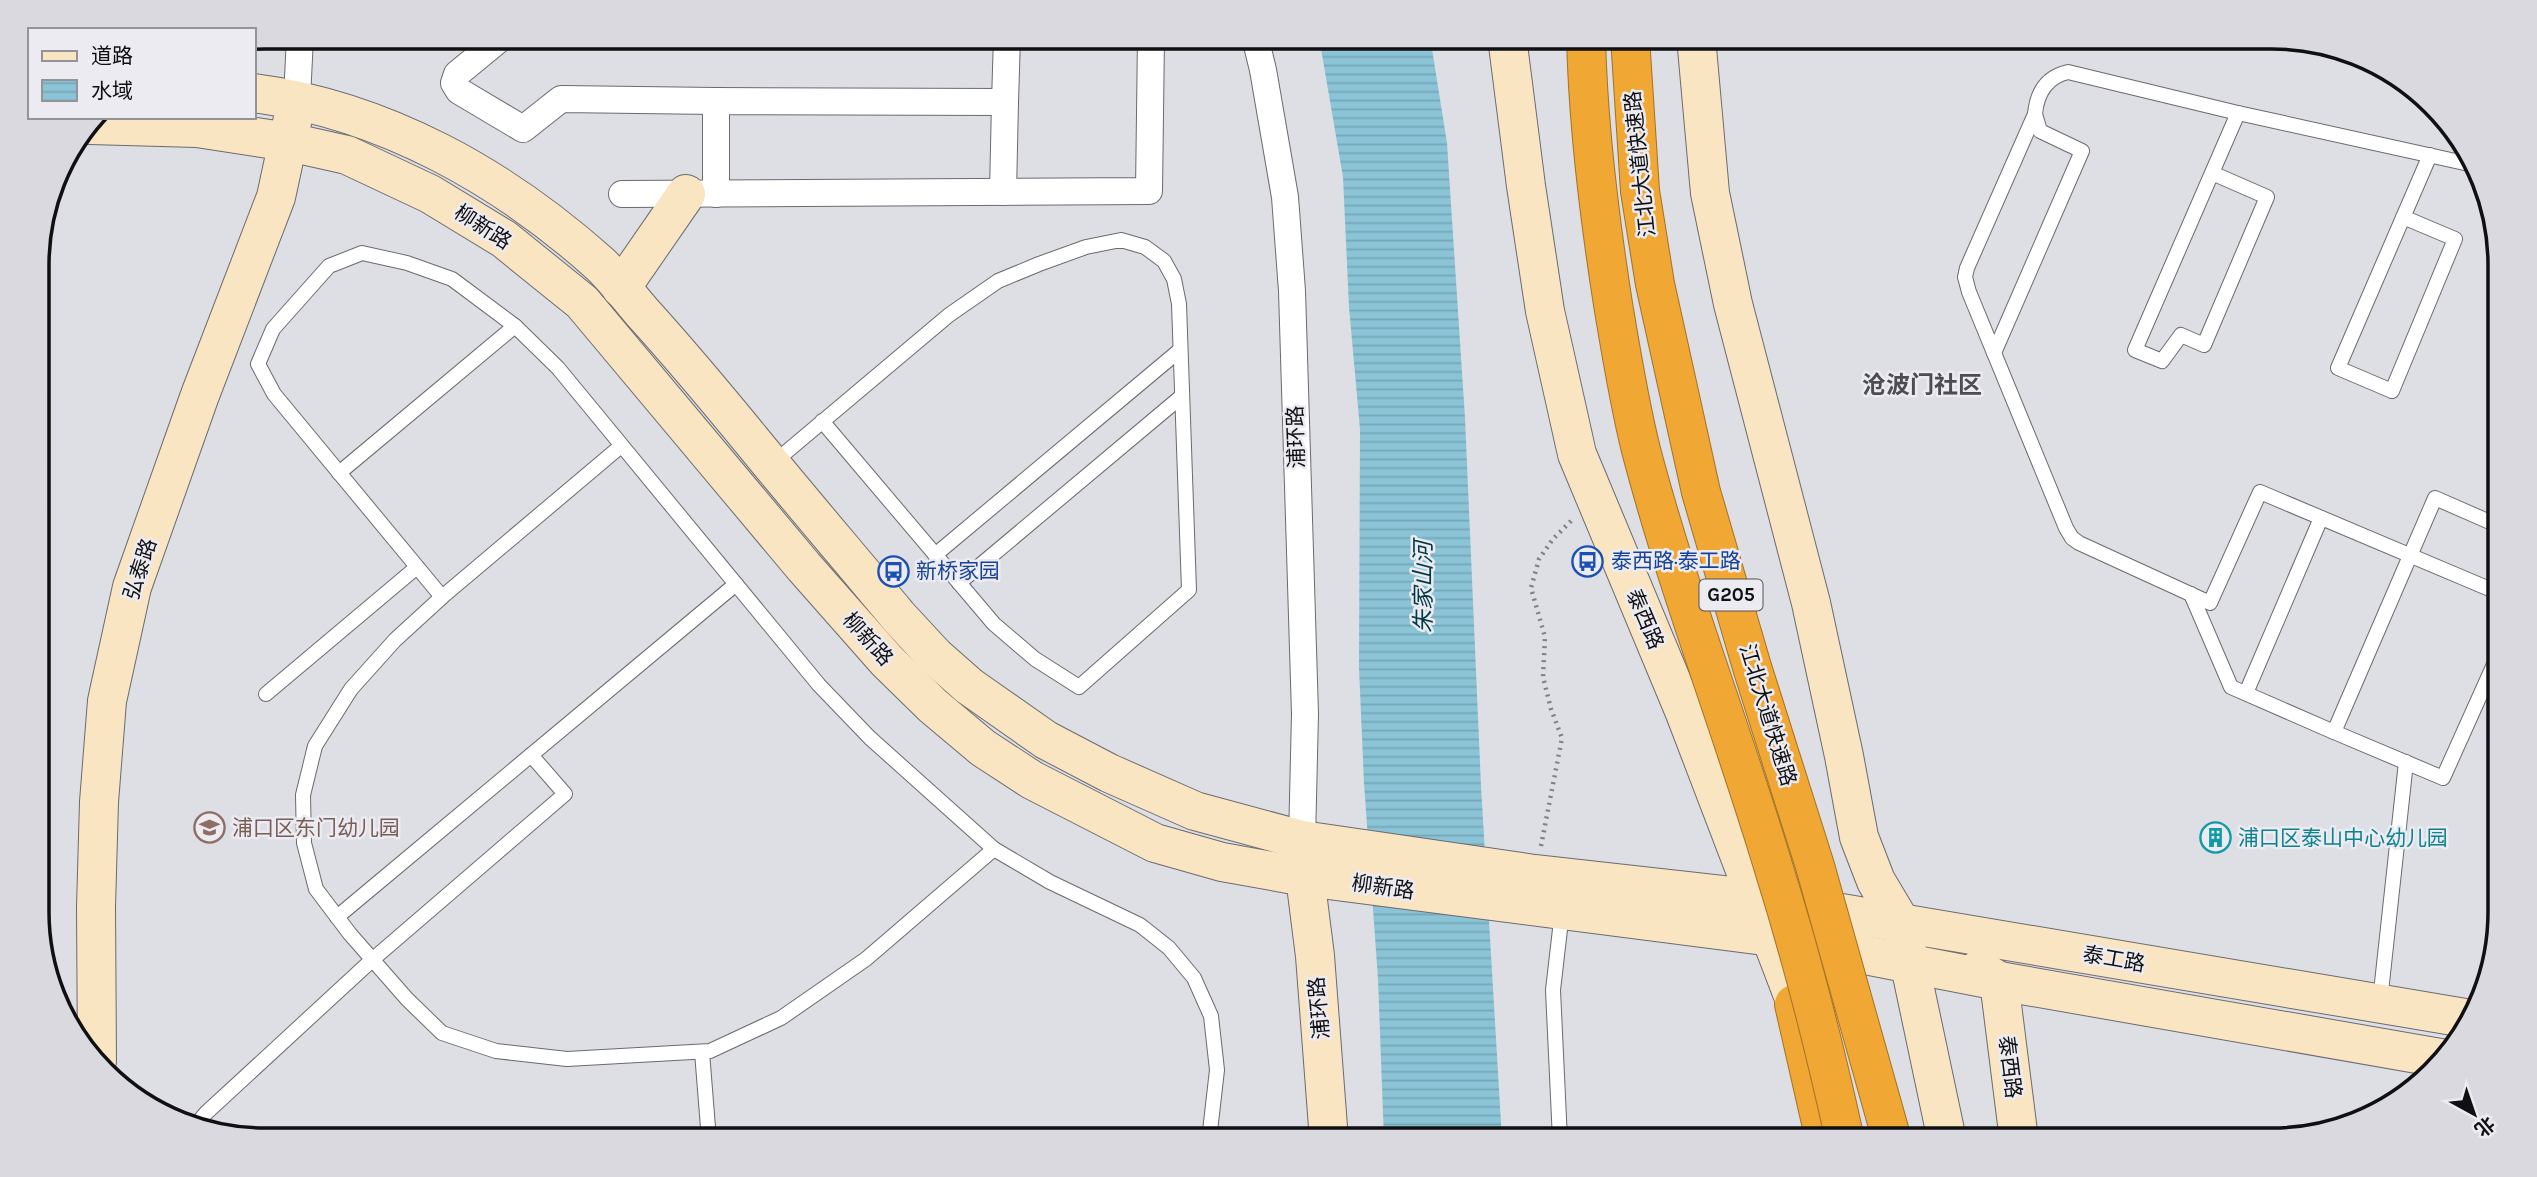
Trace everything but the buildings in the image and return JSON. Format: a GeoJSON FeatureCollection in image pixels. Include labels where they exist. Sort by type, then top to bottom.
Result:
{"type":"FeatureCollection","features":[{"type":"Feature","properties":{"kind":"highway","name":"江北大道快速路"},"geometry":{"type":"LineString","coordinates":[[1587,49],[1590,127],[1598,207],[1616,324],[1641,448],[1673,559],[1775,870],[1844,1128]]}},
{"type":"Feature","properties":{"kind":"highway","name":"江北大道快速路"},"geometry":{"type":"LineString","coordinates":[[1631,49],[1640,191],[1655,284],[1701,492],[1752,667],[1815,866],[1889,1128]]}},
{"type":"Feature","properties":{"kind":"highway"},"geometry":{"type":"LineString","coordinates":[[1793,999],[1822,1128]]}},
{"type":"Feature","properties":{"kind":"main road","name":"泰西路"},"geometry":{"type":"LineString","coordinates":[[1508,49],[1545,311],[1577,454],[1685,713],[1758,898],[1793,999],[1833,1089],[1844,1128]]}},
{"type":"Feature","properties":{"kind":"main road"},"geometry":{"type":"LineString","coordinates":[[1697,49],[1710,194],[1733,304],[1811,603],[1859,837],[1875,881],[1901,923],[1945,1128]]}},
{"type":"Feature","properties":{"kind":"main road","name":"柳新路"},"geometry":{"type":"LineString","coordinates":[[256,93],[297,99],[370,121],[430,146],[483,177],[550,223],[601,266],[621,288],[684,358],[898,616],[936,656],[970,686],[1046,740],[1109,774],[1304,858]]}},
{"type":"Feature","properties":{"kind":"main road","name":"弘泰路"},"geometry":{"type":"LineString","coordinates":[[97,1047],[96,907],[99,802],[110,688],[132,587],[200,395],[276,197],[297,99]]}},
{"type":"Feature","properties":{"kind":"main road","name":"柳新路"},"geometry":{"type":"LineString","coordinates":[[101,125],[198,128],[289,142],[347,155],[430,194],[503,239],[582,302],[804,567],[887,661],[933,706],[984,748],[1032,780],[1155,843],[1222,862],[1304,858],[1514,882],[1758,898]]}},
{"type":"Feature","properties":{"kind":"main road"},"geometry":{"type":"LineString","coordinates":[[621,288],[701,194]]}},
{"type":"Feature","properties":{"kind":"main road","name":"浦环路"},"geometry":{"type":"LineString","coordinates":[[1304,858],[1315,956],[1328,1128]]}},
{"type":"Feature","properties":{"kind":"main road","name":"柳新路"},"geometry":{"type":"LineString","coordinates":[[1514,882],[1562,911],[1772,937]]}},
{"type":"Feature","properties":{"kind":"main road","name":"泰工路"},"geometry":{"type":"LineString","coordinates":[[1758,898],[2460,1017]]}},
{"type":"Feature","properties":{"kind":"main road"},"geometry":{"type":"LineString","coordinates":[[1901,923],[1999,981]]}},
{"type":"Feature","properties":{"kind":"main road","name":"泰工路"},"geometry":{"type":"LineString","coordinates":[[1772,937],[1999,981],[2432,1057]]}},
{"type":"Feature","properties":{"kind":"main road","name":"泰西路"},"geometry":{"type":"LineString","coordinates":[[1999,981],[2017,1128]]}},
{"type":"Feature","properties":{"kind":"street"},"geometry":{"type":"LineString","coordinates":[[297,99],[299,49]]}},
{"type":"Feature","properties":{"kind":"street"},"geometry":{"type":"LineString","coordinates":[[487,49],[457,74],[454,83],[459,91],[523,129],[561,99],[1005,102]]}},
{"type":"Feature","properties":{"kind":"street"},"geometry":{"type":"LineString","coordinates":[[1003,192],[1007,49]]}},
{"type":"Feature","properties":{"kind":"street"},"geometry":{"type":"LineString","coordinates":[[621,194],[1149,191],[1151,49]]}},
{"type":"Feature","properties":{"kind":"street","name":"浦环路"},"geometry":{"type":"LineString","coordinates":[[1258,49],[1285,197],[1292,290],[1305,714],[1304,858]]}},
{"type":"Feature","properties":{"kind":"street"},"geometry":{"type":"LineString","coordinates":[[701,194],[716,101]]}},
{"type":"Feature","properties":{"kind":"lane"},"geometry":{"type":"LineString","coordinates":[[2462,162],[2068,72],[2056,75],[2041,92],[2035,114],[1965,277],[1994,354],[2072,538],[2210,603],[2260,492],[2488,588]]}},
{"type":"Feature","properties":{"kind":"lane"},"geometry":{"type":"LineString","coordinates":[[2212,173],[2267,197],[2204,345],[2181,335],[2162,361],[2135,350],[2238,113]]}},
{"type":"Feature","properties":{"kind":"lane"},"geometry":{"type":"LineString","coordinates":[[1994,354],[2082,151],[2040,131],[2035,114]]}},
{"type":"Feature","properties":{"kind":"lane"},"geometry":{"type":"LineString","coordinates":[[2403,217],[2455,239],[2392,391],[2338,368],[2403,217],[2430,155]]}},
{"type":"Feature","properties":{"kind":"lane"},"geometry":{"type":"LineString","coordinates":[[771,465],[822,421],[949,315],[998,281],[1086,247],[1121,240],[1146,247],[1164,261],[1174,279],[1179,304],[1189,590],[1079,687],[1035,659],[994,624],[822,421]]}},
{"type":"Feature","properties":{"kind":"lane"},"geometry":{"type":"LineString","coordinates":[[442,597],[274,394],[258,364],[273,329],[329,266],[362,253],[407,263],[452,279],[515,326],[558,368],[827,694],[870,738],[994,849],[1050,882],[1140,925],[1169,948],[1194,978],[1211,1016],[1217,1070],[1210,1128]]}},
{"type":"Feature","properties":{"kind":"lane"},"geometry":{"type":"LineString","coordinates":[[339,473],[515,326]]}},
{"type":"Feature","properties":{"kind":"lane"},"geometry":{"type":"LineString","coordinates":[[935,555],[1180,350]]}},
{"type":"Feature","properties":{"kind":"lane"},"geometry":{"type":"LineString","coordinates":[[959,583],[1182,396]]}},
{"type":"Feature","properties":{"kind":"lane"},"geometry":{"type":"LineString","coordinates":[[621,446],[395,640],[351,689],[315,747],[303,795],[304,843],[316,889],[407,999],[443,1033],[496,1051],[567,1059],[710,1051],[781,1018],[845,974],[994,849]]}},
{"type":"Feature","properties":{"kind":"lane"},"geometry":{"type":"LineString","coordinates":[[2334,732],[2435,498],[2488,521]]}},
{"type":"Feature","properties":{"kind":"lane"},"geometry":{"type":"LineString","coordinates":[[2246,693],[2321,519]]}},
{"type":"Feature","properties":{"kind":"lane"},"geometry":{"type":"LineString","coordinates":[[266,694],[417,567]]}},
{"type":"Feature","properties":{"kind":"lane"},"geometry":{"type":"LineString","coordinates":[[337,917],[736,584]]}},
{"type":"Feature","properties":{"kind":"lane"},"geometry":{"type":"LineString","coordinates":[[2191,594],[2231,687],[2443,778],[2488,678]]}},
{"type":"Feature","properties":{"kind":"lane"},"geometry":{"type":"LineString","coordinates":[[201,1118],[373,960],[565,794],[531,755]]}},
{"type":"Feature","properties":{"kind":"lane"},"geometry":{"type":"LineString","coordinates":[[2379,1004],[2406,762]]}},
{"type":"Feature","properties":{"kind":"lane"},"geometry":{"type":"LineString","coordinates":[[1559,1128],[1553,989],[1562,911]]}},
{"type":"Feature","properties":{"kind":"lane"},"geometry":{"type":"LineString","coordinates":[[702,1052],[708,1128]]}},
{"type":"Feature","properties":{"kind":"path"},"geometry":{"type":"LineString","coordinates":[[1514,882],[1562,738],[1543,677],[1545,636],[1531,587],[1539,559],[1553,539],[1594,499]]}},
{"type":"Feature","properties":{"kind":"water","name":"朱家山河"},"geometry":{"type":"Polygon","coordinates":[[[1321,49],[1432,49],[1447,143],[1465,418],[1481,786],[1501,1128],[1384,1128],[1378,979],[1359,668],[1360,429],[1349,307],[1343,177],[1321,49]]]}},
{"type":"Feature","properties":{"kind":"place","name":"泰西路·泰工路"},"geometry":{"type":"Point","coordinates":[1588,561]}},
{"type":"Feature","properties":{"kind":"place","name":"新桥家园"},"geometry":{"type":"Point","coordinates":[893,571]}},
{"type":"Feature","properties":{"kind":"place","name":"浦口区东门幼儿园"},"geometry":{"type":"Point","coordinates":[209,828]}},
{"type":"Feature","properties":{"kind":"place","name":"浦口区泰山中心幼儿园"},"geometry":{"type":"Point","coordinates":[2215,838]}},
{"type":"Feature","properties":{"kind":"district","name":"沧波门社区"},"geometry":{"type":"Point","coordinates":[1922,385]}}]}
